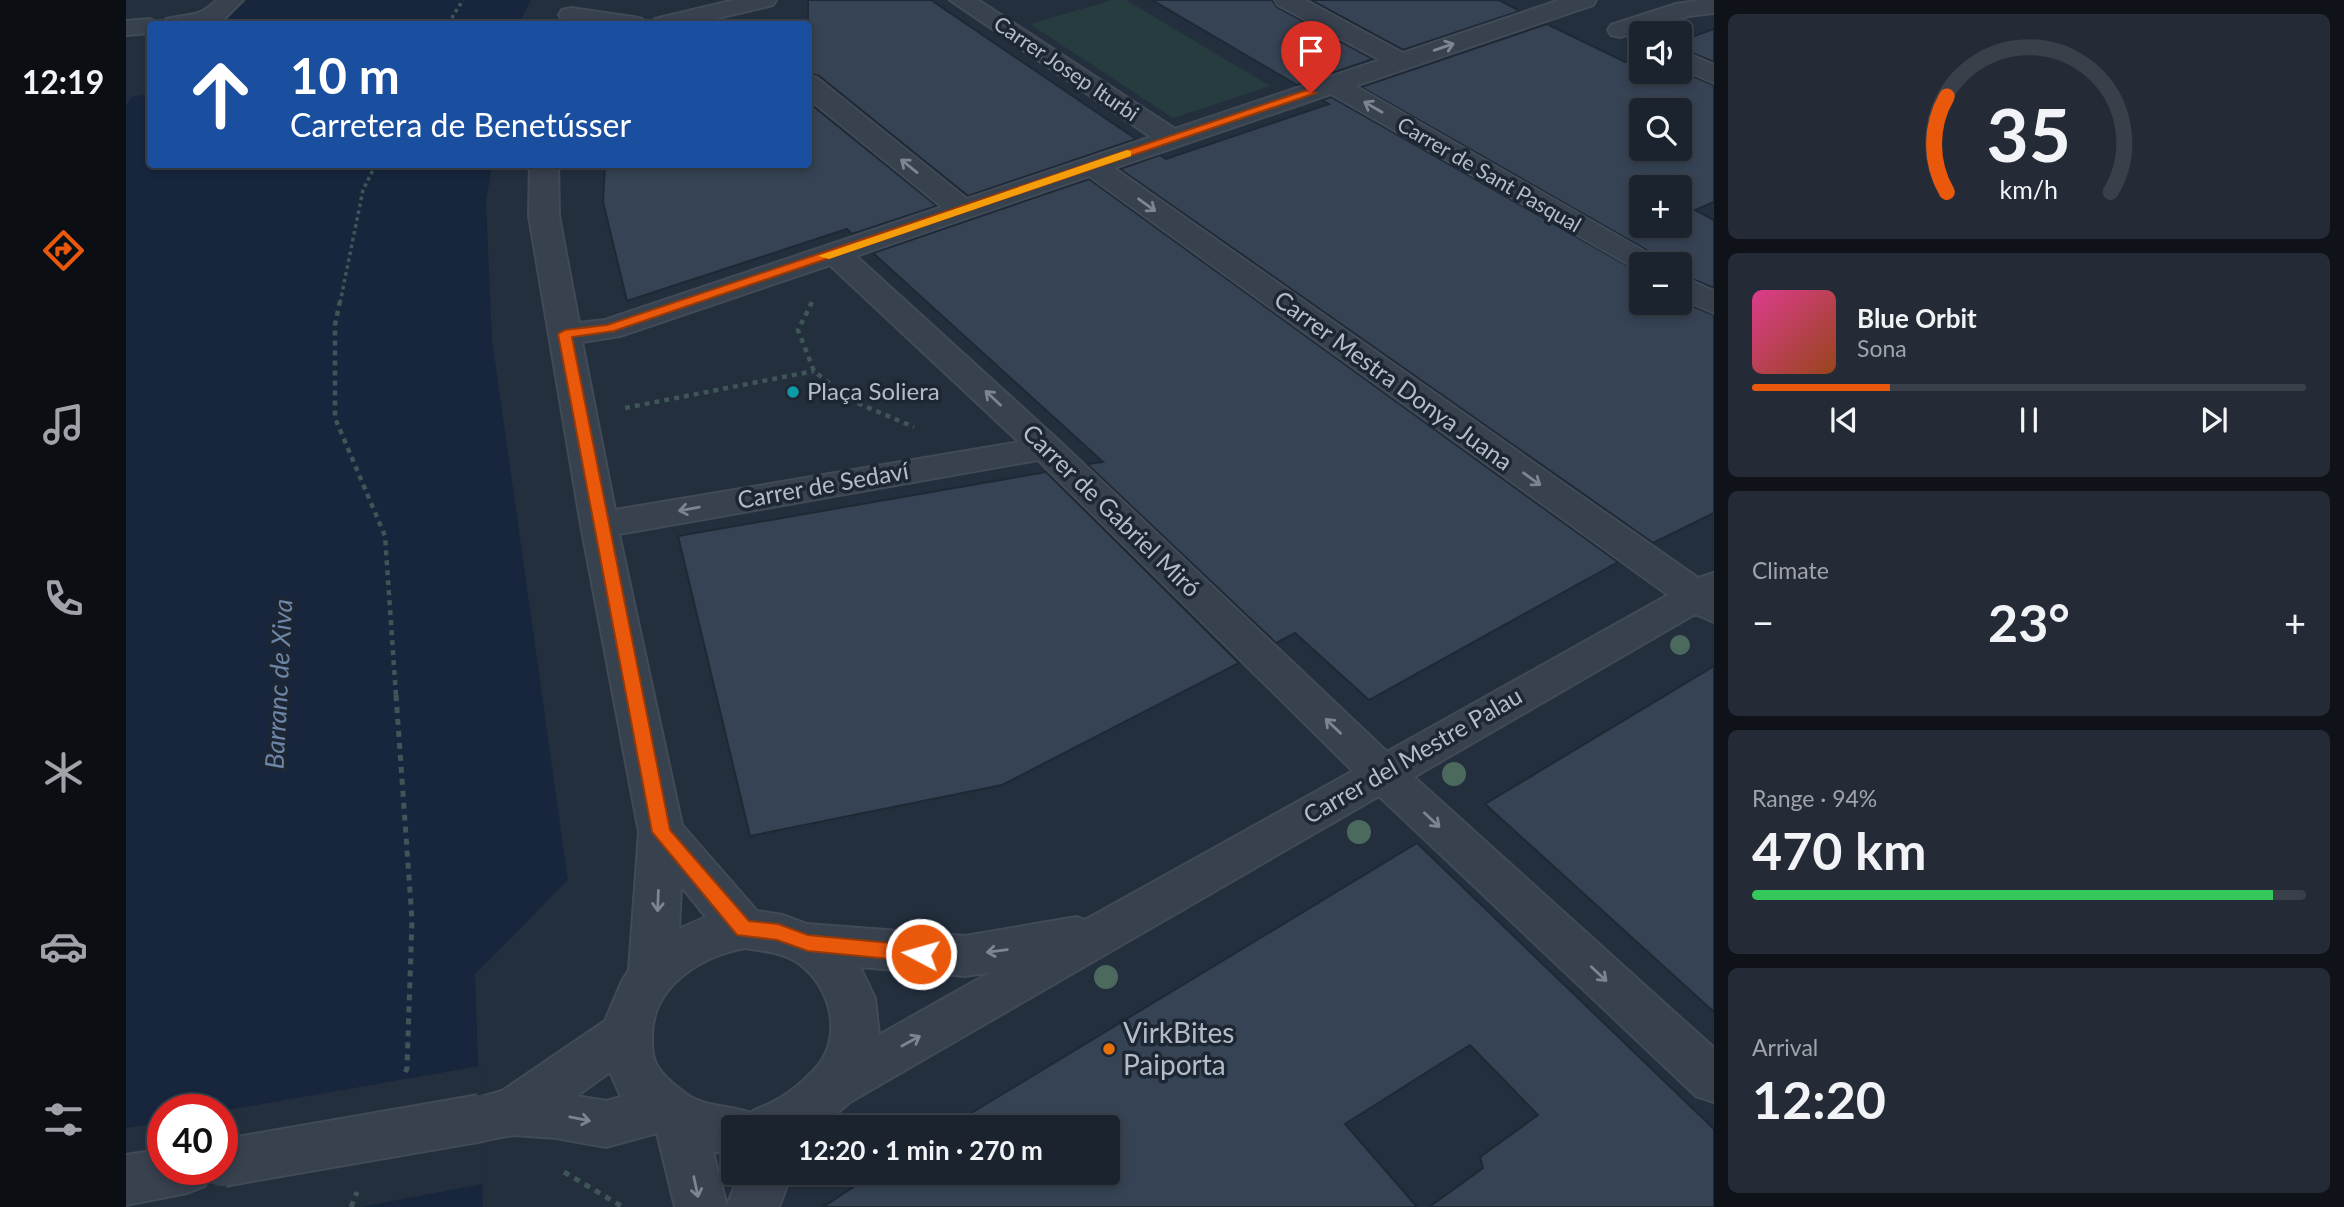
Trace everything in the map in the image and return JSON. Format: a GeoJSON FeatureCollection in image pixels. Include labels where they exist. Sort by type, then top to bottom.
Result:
{"type":"FeatureCollection","features":[{"type":"Feature","properties":{"kind":"street"},"geometry":{"type":"LineString","coordinates":[[209,21],[231,0]]}},
{"type":"Feature","properties":{"kind":"street"},"geometry":{"type":"LineString","coordinates":[[696,21],[727,18],[764,0]]}},
{"type":"Feature","properties":{"kind":"street","name":"Carrer Josep Iturbi"},"geometry":{"type":"LineString","coordinates":[[962,0],[1171,138]]}},
{"type":"Feature","properties":{"kind":"street"},"geometry":{"type":"LineString","coordinates":[[1287,0],[1402,62]]}},
{"type":"Feature","properties":{"kind":"street"},"geometry":{"type":"LineString","coordinates":[[565,334],[609,328],[845,262],[962,209],[1402,62],[1570,2],[1629,34]]}},
{"type":"Feature","properties":{"kind":"street"},"geometry":{"type":"LineString","coordinates":[[1660,21],[1685,9],[1714,6]]}},
{"type":"Feature","properties":{"kind":"street"},"geometry":{"type":"LineString","coordinates":[[571,13],[616,21]]}},
{"type":"Feature","properties":{"kind":"street"},"geometry":{"type":"LineString","coordinates":[[126,28],[147,26]]}},
{"type":"Feature","properties":{"kind":"street"},"geometry":{"type":"LineString","coordinates":[[1692,64],[1714,75]]}},
{"type":"Feature","properties":{"kind":"street","name":"Carrer de Sant Pasqual"},"geometry":{"type":"LineString","coordinates":[[1334,85],[1629,255]]}},
{"type":"Feature","properties":{"kind":"street"},"geometry":{"type":"LineString","coordinates":[[812,87],[962,209]]}},
{"type":"Feature","properties":{"kind":"street","name":"Carrer Mestra Donya Juana"},"geometry":{"type":"LineString","coordinates":[[1092,165],[1708,597]]}},
{"type":"Feature","properties":{"kind":"street"},"geometry":{"type":"LineString","coordinates":[[544,168],[544,216],[579,417],[661,832],[653,971]]}},
{"type":"Feature","properties":{"kind":"street","name":"Carrer de Gabriel Miró"},"geometry":{"type":"LineString","coordinates":[[845,262],[1046,448],[1382,773],[1714,1080]]}},
{"type":"Feature","properties":{"kind":"street"},"geometry":{"type":"LineString","coordinates":[[1692,292],[1714,304]]}},
{"type":"Feature","properties":{"kind":"street","name":"Carrer de Sedaví"},"geometry":{"type":"LineString","coordinates":[[599,525],[1046,448]]}},
{"type":"Feature","properties":{"kind":"street","name":"Carrer del Mestre Palau"},"geometry":{"type":"LineString","coordinates":[[831,1087],[1382,773],[1708,597]]}},
{"type":"Feature","properties":{"kind":"street"},"geometry":{"type":"LineString","coordinates":[[661,832],[744,929]]}},
{"type":"Feature","properties":{"kind":"street","name":"Carrer del Mestre Palau"},"geometry":{"type":"LineString","coordinates":[[808,943],[965,956],[1037,946],[1111,927]]}},
{"type":"Feature","properties":{"kind":"street"},"geometry":{"type":"LineString","coordinates":[[721,1130],[672,1114],[649,1098],[632,1068],[626,1034],[634,1001],[653,971],[679,949],[699,940],[744,929],[778,932],[808,943],[838,971],[850,988],[857,1017],[853,1048],[841,1077],[818,1102],[797,1115]]}},
{"type":"Feature","properties":{"kind":"street"},"geometry":{"type":"LineString","coordinates":[[497,1115],[626,1034]]}},
{"type":"Feature","properties":{"kind":"street"},"geometry":{"type":"LineString","coordinates":[[238,1160],[497,1115],[556,1115],[606,1124],[672,1114]]}},
{"type":"Feature","properties":{"kind":"street"},"geometry":{"type":"LineString","coordinates":[[672,1114],[701,1207]]}},
{"type":"Feature","properties":{"kind":"street"},"geometry":{"type":"LineString","coordinates":[[126,1180],[147,1176]]}},
{"type":"Feature","properties":{"kind":"street"},"geometry":{"type":"LineString","coordinates":[[753,1207],[761,1185]]}},
{"type":"Feature","properties":{"kind":"path"},"geometry":{"type":"LineString","coordinates":[[450,21],[463,0]]}},
{"type":"Feature","properties":{"kind":"path"},"geometry":{"type":"LineString","coordinates":[[374,168],[363,190],[335,325],[335,418],[384,536],[412,920],[407,1068],[402,1080]]}},
{"type":"Feature","properties":{"kind":"path"},"geometry":{"type":"LineString","coordinates":[[845,262],[821,283],[798,330],[814,371],[850,400],[907,426],[919,427]]}},
{"type":"Feature","properties":{"kind":"path"},"geometry":{"type":"LineString","coordinates":[[579,417],[814,371]]}},
{"type":"Feature","properties":{"kind":"path"},"geometry":{"type":"LineString","coordinates":[[555,1168],[604,1193],[623,1207]]}},
{"type":"Feature","properties":{"kind":"path"},"geometry":{"type":"LineString","coordinates":[[351,1207],[361,1182]]}},
{"type":"Feature","properties":{"kind":"green space"},"geometry":{"type":"Polygon","coordinates":[[[1112,0],[1126,0],[1270,86],[1173,118],[1030,24],[1112,0]]]}},
{"type":"Feature","properties":{"kind":"water"},"geometry":{"type":"Polygon","coordinates":[[[246,0],[531,0],[520,21],[226,21],[246,0]]]}},
{"type":"Feature","properties":{"kind":"water","name":"Barranc de Xiva"},"geometry":{"type":"Polygon","coordinates":[[[147,94],[147,168],[492,168],[486,203],[492,339],[568,880],[475,974],[483,1207],[126,1207],[126,106],[131,97],[147,94]]]}},
{"type":"Feature","properties":{"kind":"pier"},"geometry":{"type":"Polygon","coordinates":[[[480,1066],[483,1184],[360,1207],[126,1207],[126,1128],[147,1125],[147,1185],[238,1185],[238,1108],[480,1066]]]}},
{"type":"Feature","properties":{"kind":"building"},"geometry":{"type":"Polygon","coordinates":[[[808,0],[931,0],[1136,139],[968,196],[819,76],[812,74],[812,21],[808,21],[808,0]]]}},
{"type":"Feature","properties":{"kind":"building"},"geometry":{"type":"Polygon","coordinates":[[[1152,0],[1272,0],[1277,7],[1373,59],[1297,85],[1152,0]]]}},
{"type":"Feature","properties":{"kind":"building"},"geometry":{"type":"Polygon","coordinates":[[[1311,0],[1499,0],[1520,11],[1403,50],[1311,0]]]}},
{"type":"Feature","properties":{"kind":"building"},"geometry":{"type":"Polygon","coordinates":[[[1547,24],[1625,62],[1629,61],[1629,84],[1692,84],[1692,76],[1714,85],[1714,202],[1695,210],[1714,220],[1714,288],[1692,279],[1692,252],[1650,252],[1361,87],[1547,24]]]}},
{"type":"Feature","properties":{"kind":"building"},"geometry":{"type":"Polygon","coordinates":[[[1714,29],[1714,62],[1692,53],[1692,37],[1714,29]]]}},
{"type":"Feature","properties":{"kind":"building"},"geometry":{"type":"Polygon","coordinates":[[[1331,97],[1629,267],[1629,315],[1692,315],[1692,306],[1714,315],[1714,513],[1653,543],[1120,169],[1160,155],[1166,159],[1329,104],[1322,100],[1331,97]]]}},
{"type":"Feature","properties":{"kind":"building"},"geometry":{"type":"Polygon","coordinates":[[[812,105],[937,206],[852,234],[847,229],[627,301],[603,202],[605,168],[812,168],[812,105]]]}},
{"type":"Feature","properties":{"kind":"building"},"geometry":{"type":"Polygon","coordinates":[[[1089,179],[1618,562],[1369,700],[1295,633],[1276,643],[1087,464],[1103,462],[873,253],[1089,179]]]}},
{"type":"Feature","properties":{"kind":"building"},"geometry":{"type":"Polygon","coordinates":[[[1046,472],[1239,663],[1002,785],[750,836],[678,536],[1046,472]]]}},
{"type":"Feature","properties":{"kind":"building"},"geometry":{"type":"Polygon","coordinates":[[[1714,666],[1714,1012],[1485,804],[1714,666]]]}},
{"type":"Feature","properties":{"kind":"building"},"geometry":{"type":"Polygon","coordinates":[[[1417,843],[1714,1129],[1714,1207],[1429,1207],[1483,1168],[1480,1157],[1538,1115],[1470,1045],[1345,1124],[1417,1207],[823,1207],[856,1185],[1120,1185],[1120,1115],[968,1115],[1417,843]]]}},
{"type":"Feature","properties":{"kind":"slow traffic"},"geometry":{"type":"LineString","coordinates":[[824,256],[1127,153]]}},
{"type":"Feature","properties":{"kind":"place","name":"Plaça Soliera"},"geometry":{"type":"Point","coordinates":[793,392]}},
{"type":"Feature","properties":{"kind":"place","name":"VirkBites Paiporta"},"geometry":{"type":"Point","coordinates":[1109,1049]}},
{"type":"Feature","properties":{"kind":"route"},"geometry":{"type":"LineString","coordinates":[[921,954],[808,943],[778,932],[744,929],[661,832],[599,525],[565,334],[609,328],[1311,93]]}}]}
